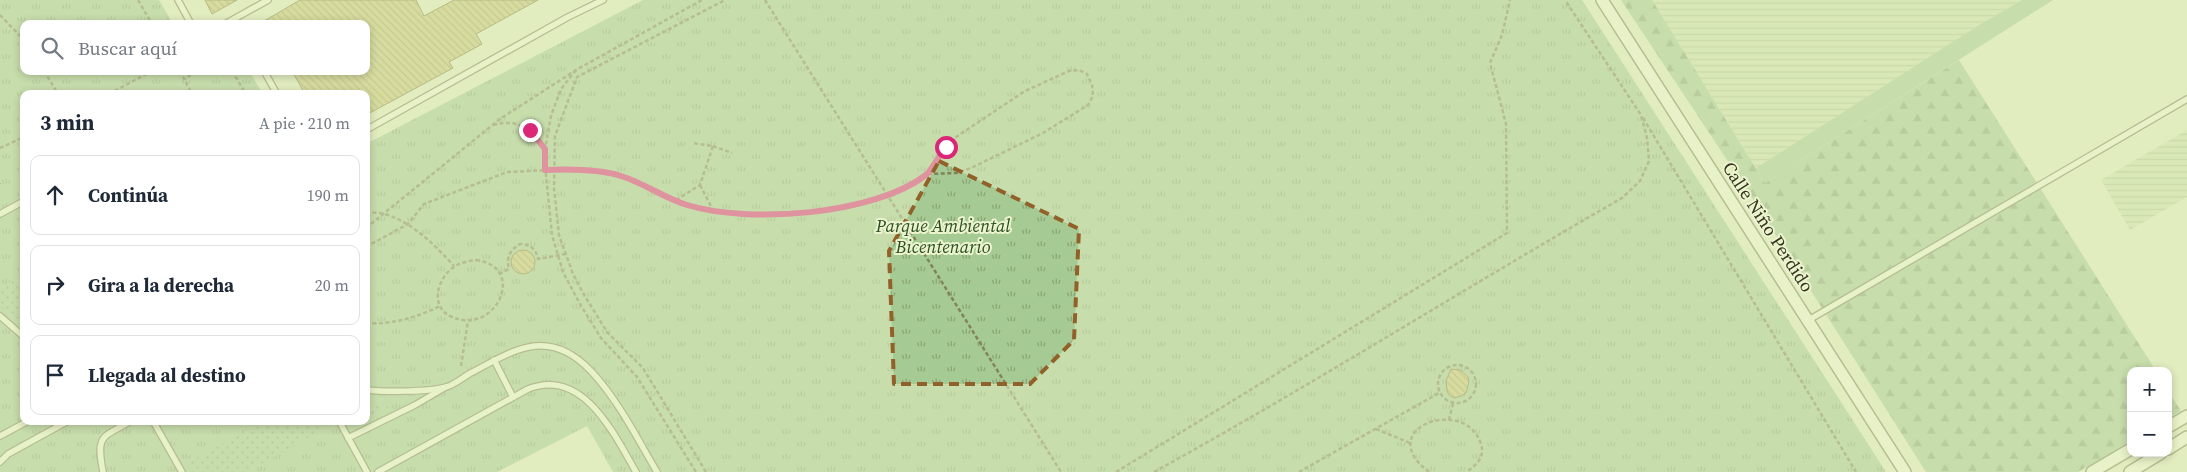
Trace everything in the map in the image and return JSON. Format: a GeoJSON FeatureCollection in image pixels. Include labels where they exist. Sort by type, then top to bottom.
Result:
{"type":"FeatureCollection","features":[{"type":"Feature","properties":{"kind":"street","name":"Calle Niño Perdido"},"geometry":{"type":"LineString","coordinates":[[1602,0],[1905,472]]}},
{"type":"Feature","properties":{"kind":"street"},"geometry":{"type":"LineString","coordinates":[[2172,425],[2187,416]]}},
{"type":"Feature","properties":{"kind":"street"},"geometry":{"type":"LineString","coordinates":[[2172,447],[2187,438]]}},
{"type":"Feature","properties":{"kind":"street"},"geometry":{"type":"LineString","coordinates":[[2092,472],[2127,451]]}},
{"type":"Feature","properties":{"kind":"street"},"geometry":{"type":"LineString","coordinates":[[2130,472],[2154,457]]}},
{"type":"Feature","properties":{"kind":"lane"},"geometry":{"type":"LineString","coordinates":[[178,0],[189,20]]}},
{"type":"Feature","properties":{"kind":"lane"},"geometry":{"type":"LineString","coordinates":[[237,20],[268,0]]}},
{"type":"Feature","properties":{"kind":"lane"},"geometry":{"type":"LineString","coordinates":[[370,128],[568,16],[602,0]]}},
{"type":"Feature","properties":{"kind":"lane"},"geometry":{"type":"LineString","coordinates":[[266,75],[275,90]]}},
{"type":"Feature","properties":{"kind":"lane"},"geometry":{"type":"LineString","coordinates":[[1807,320],[2187,99]]}},
{"type":"Feature","properties":{"kind":"lane"},"geometry":{"type":"LineString","coordinates":[[0,214],[20,203]]}},
{"type":"Feature","properties":{"kind":"lane"},"geometry":{"type":"LineString","coordinates":[[0,316],[20,334]]}},
{"type":"Feature","properties":{"kind":"lane"},"geometry":{"type":"LineString","coordinates":[[348,438],[415,404],[511,351],[537,344],[564,350],[578,359],[590,371],[614,401],[657,472]]}},
{"type":"Feature","properties":{"kind":"lane"},"geometry":{"type":"LineString","coordinates":[[494,360],[513,397]]}},
{"type":"Feature","properties":{"kind":"lane"},"geometry":{"type":"LineString","coordinates":[[378,472],[513,397],[539,384],[550,383],[578,392],[600,415],[636,472]]}},
{"type":"Feature","properties":{"kind":"lane"},"geometry":{"type":"LineString","coordinates":[[370,390],[411,390],[446,387]]}},
{"type":"Feature","properties":{"kind":"lane"},"geometry":{"type":"LineString","coordinates":[[0,436],[21,425]]}},
{"type":"Feature","properties":{"kind":"lane"},"geometry":{"type":"LineString","coordinates":[[0,462],[8,454],[61,425]]}},
{"type":"Feature","properties":{"kind":"lane"},"geometry":{"type":"LineString","coordinates":[[102,472],[98,446],[100,441],[124,425]]}},
{"type":"Feature","properties":{"kind":"lane"},"geometry":{"type":"LineString","coordinates":[[155,425],[182,472]]}},
{"type":"Feature","properties":{"kind":"lane"},"geometry":{"type":"LineString","coordinates":[[341,425],[367,472]]}},
{"type":"Feature","properties":{"kind":"path"},"geometry":{"type":"LineString","coordinates":[[138,0],[150,20]]}},
{"type":"Feature","properties":{"kind":"path"},"geometry":{"type":"LineString","coordinates":[[370,225],[492,125],[576,70],[702,0]]}},
{"type":"Feature","properties":{"kind":"path"},"geometry":{"type":"LineString","coordinates":[[706,472],[643,368],[607,332],[583,293],[565,254],[559,235],[554,188],[555,136],[577,77],[725,0]]}},
{"type":"Feature","properties":{"kind":"path"},"geometry":{"type":"LineString","coordinates":[[766,0],[1061,472]]}},
{"type":"Feature","properties":{"kind":"path"},"geometry":{"type":"LineString","coordinates":[[1116,472],[1506,233],[1506,124],[1490,63],[1502,35],[1510,0]]}},
{"type":"Feature","properties":{"kind":"path"},"geometry":{"type":"LineString","coordinates":[[1565,0],[1641,115],[1856,472]]}},
{"type":"Feature","properties":{"kind":"path"},"geometry":{"type":"LineString","coordinates":[[0,15],[20,36]]}},
{"type":"Feature","properties":{"kind":"path"},"geometry":{"type":"LineString","coordinates":[[576,70],[561,89],[551,116],[545,149],[545,170],[552,235],[563,272],[601,338],[637,377],[696,472]]}},
{"type":"Feature","properties":{"kind":"path"},"geometry":{"type":"LineString","coordinates":[[370,245],[408,224],[424,204],[507,172],[570,169],[620,176],[687,205],[743,215],[821,211],[887,196],[928,174],[956,173],[971,168],[1043,133],[1088,104],[1093,96],[1088,74],[1079,70],[1069,71],[1025,91],[956,137],[936,158],[928,174]]}},
{"type":"Feature","properties":{"kind":"path"},"geometry":{"type":"LineString","coordinates":[[46,75],[56,90]]}},
{"type":"Feature","properties":{"kind":"path"},"geometry":{"type":"LineString","coordinates":[[116,90],[145,75]]}},
{"type":"Feature","properties":{"kind":"path"},"geometry":{"type":"LineString","coordinates":[[182,75],[190,90]]}},
{"type":"Feature","properties":{"kind":"path"},"geometry":{"type":"LineString","coordinates":[[184,79],[191,75]]}},
{"type":"Feature","properties":{"kind":"path"},"geometry":{"type":"LineString","coordinates":[[234,75],[244,90]]}},
{"type":"Feature","properties":{"kind":"path"},"geometry":{"type":"LineString","coordinates":[[1154,472],[1248,420],[1622,198],[1640,181],[1649,161],[1647,138],[1641,115]]}},
{"type":"Feature","properties":{"kind":"path"},"geometry":{"type":"LineString","coordinates":[[492,125],[504,122],[520,124],[530,130],[545,149]]}},
{"type":"Feature","properties":{"kind":"path"},"geometry":{"type":"LineString","coordinates":[[0,148],[20,138]]}},
{"type":"Feature","properties":{"kind":"path"},"geometry":{"type":"LineString","coordinates":[[692,143],[713,146],[732,153]]}},
{"type":"Feature","properties":{"kind":"path"},"geometry":{"type":"LineString","coordinates":[[676,200],[700,185],[713,146]]}},
{"type":"Feature","properties":{"kind":"path"},"geometry":{"type":"LineString","coordinates":[[700,185],[713,210]]}},
{"type":"Feature","properties":{"kind":"path"},"geometry":{"type":"LineString","coordinates":[[370,212],[377,211],[408,224],[454,266]]}},
{"type":"Feature","properties":{"kind":"path"},"geometry":{"type":"LineString","coordinates":[[500,274],[509,269],[507,261],[509,253],[520,244],[527,244],[533,248],[538,259],[565,254]]}},
{"type":"Feature","properties":{"kind":"path"},"geometry":{"type":"LineString","coordinates":[[465,261],[485,261],[494,266],[500,274],[503,292],[498,303],[479,318],[468,321],[448,315],[440,306],[437,296],[438,286],[454,266],[465,261]]}},
{"type":"Feature","properties":{"kind":"path"},"geometry":{"type":"LineString","coordinates":[[370,323],[392,322],[409,318],[440,306]]}},
{"type":"Feature","properties":{"kind":"path"},"geometry":{"type":"LineString","coordinates":[[459,380],[468,321]]}},
{"type":"Feature","properties":{"kind":"path"},"geometry":{"type":"LineString","coordinates":[[1458,365],[1469,370],[1476,380],[1475,392],[1466,401],[1452,403],[1443,398],[1439,393],[1438,380],[1445,369],[1458,365]]}},
{"type":"Feature","properties":{"kind":"path"},"geometry":{"type":"LineString","coordinates":[[1299,472],[1439,393]]}},
{"type":"Feature","properties":{"kind":"path"},"geometry":{"type":"LineString","coordinates":[[1449,420],[1452,403]]}},
{"type":"Feature","properties":{"kind":"path"},"geometry":{"type":"LineString","coordinates":[[1429,472],[1413,456],[1410,443],[1411,437],[1416,430],[1434,421],[1449,420],[1463,423],[1472,429],[1481,442],[1482,456],[1466,472]]}},
{"type":"Feature","properties":{"kind":"path"},"geometry":{"type":"LineString","coordinates":[[1375,429],[1410,443]]}},
{"type":"Feature","properties":{"kind":"highlighted area"},"geometry":{"type":"Polygon","coordinates":[[[939,161],[1079,229],[1074,340],[1030,384],[894,384],[889,251],[939,161]]]}},
{"type":"Feature","properties":{"kind":"green space","name":"Parque Ambiental Bicentenario"},"geometry":{"type":"Polygon","coordinates":[[[0,0],[159,0],[171,20],[20,20],[20,75],[251,75],[261,90],[20,90],[20,425],[370,425],[370,142],[643,0],[1582,0],[1886,472],[613,472],[587,426],[497,472],[0,472],[0,0]]]}},
{"type":"Feature","properties":{"kind":"green space"},"geometry":{"type":"Polygon","coordinates":[[[1621,0],[1652,0],[1765,183],[1959,60],[2153,367],[2127,367],[2127,443],[2078,472],[1926,472],[1749,193],[1621,0]]]}},
{"type":"Feature","properties":{"kind":"green space"},"geometry":{"type":"Polygon","coordinates":[[[1652,0],[2022,0],[1979,25],[1756,168],[1652,0]]]}},
{"type":"Feature","properties":{"kind":"green space"},"geometry":{"type":"Polygon","coordinates":[[[2022,0],[2053,0],[1765,183],[1756,168],[1979,25],[2022,0]]]}},
{"type":"Feature","properties":{"kind":"green space"},"geometry":{"type":"Polygon","coordinates":[[[2187,130],[2187,197],[2130,230],[2101,180],[2187,130]]]}},
{"type":"Feature","properties":{"kind":"green space"},"geometry":{"type":"Polygon","coordinates":[[[20,277],[20,323],[10,319],[0,303],[0,287],[20,277]]]}},
{"type":"Feature","properties":{"kind":"green space"},"geometry":{"type":"Polygon","coordinates":[[[2172,397],[2181,411],[2172,416],[2172,397]]]}},
{"type":"Feature","properties":{"kind":"green space"},"geometry":{"type":"Polygon","coordinates":[[[370,404],[391,406],[370,418],[370,404]]]}},
{"type":"Feature","properties":{"kind":"green space"},"geometry":{"type":"Polygon","coordinates":[[[256,425],[326,425],[327,427],[247,472],[191,472],[186,464],[256,425]]]}},
{"type":"Feature","properties":{"kind":"building"},"geometry":{"type":"Polygon","coordinates":[[[205,0],[237,0],[212,14],[205,0]]]}},
{"type":"Feature","properties":{"kind":"building"},"geometry":{"type":"Polygon","coordinates":[[[300,0],[416,0],[424,16],[454,0],[538,0],[476,34],[482,44],[449,62],[453,68],[370,113],[370,90],[303,90],[294,75],[370,75],[370,20],[266,20],[300,0]]]}},
{"type":"Feature","properties":{"kind":"building"},"geometry":{"type":"Polygon","coordinates":[[[523,250],[532,253],[535,262],[532,271],[523,274],[514,271],[511,262],[514,253],[523,250]]]}},
{"type":"Feature","properties":{"kind":"building"},"geometry":{"type":"Polygon","coordinates":[[[1451,369],[1460,370],[1468,377],[1469,382],[1466,393],[1454,398],[1447,391],[1446,381],[1451,369]]]}},
{"type":"Feature","properties":{"kind":"route"},"geometry":{"type":"LineString","coordinates":[[530,130],[545,149],[545,170],[570,169],[620,176],[687,205],[743,215],[821,211],[887,196],[928,174],[936,158],[946,147]]}}]}
